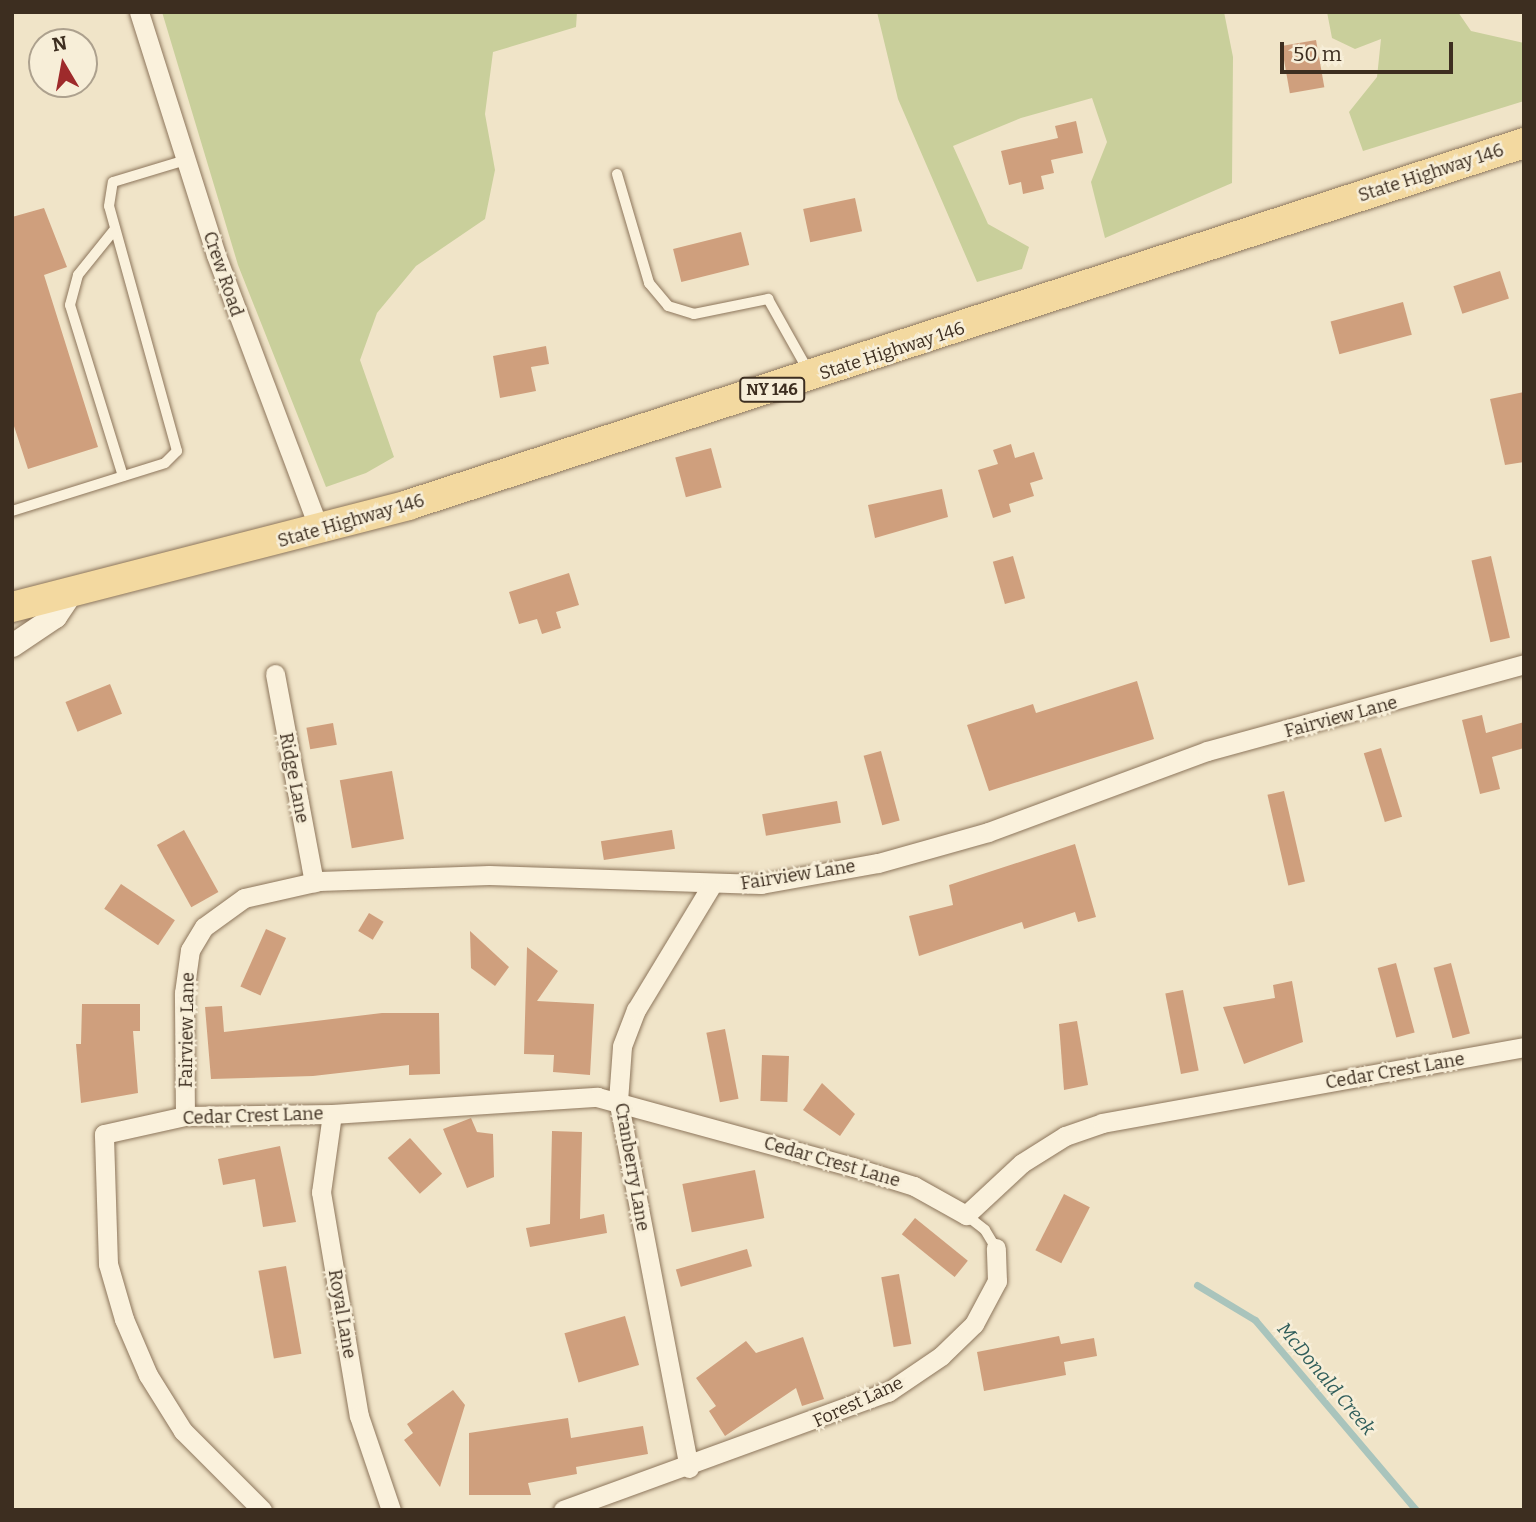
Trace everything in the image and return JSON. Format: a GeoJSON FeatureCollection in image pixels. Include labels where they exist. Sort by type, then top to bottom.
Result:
{"type":"FeatureCollection","features":[{"type":"Feature","properties":{"kind":"main road","name":"State Highway 146"},"geometry":{"type":"LineString","coordinates":[[12,607],[320,532],[811,377],[1524,143]]}},
{"type":"Feature","properties":{"kind":"street","name":"Crew Road"},"geometry":{"type":"LineString","coordinates":[[139,12],[186,160],[320,532]]}},
{"type":"Feature","properties":{"kind":"street"},"geometry":{"type":"LineString","coordinates":[[12,645],[55,615],[69,595]]}},
{"type":"Feature","properties":{"kind":"street","name":"Fairview Lane"},"geometry":{"type":"LineString","coordinates":[[185,1116],[184,993],[194,942],[243,898],[314,882],[551,876],[711,886],[761,884],[878,863],[988,831],[1207,751],[1524,664]]}},
{"type":"Feature","properties":{"kind":"street","name":"Ridge Lane"},"geometry":{"type":"LineString","coordinates":[[275,674],[314,882]]}},
{"type":"Feature","properties":{"kind":"street","name":"Cranberry Lane"},"geometry":{"type":"LineString","coordinates":[[689,1468],[618,1101],[622,1046],[636,1010],[711,886]]}},
{"type":"Feature","properties":{"kind":"street","name":"Cedar Crest Lane"},"geometry":{"type":"LineString","coordinates":[[262,1510],[183,1431],[139,1353],[108,1264],[104,1134],[185,1116],[332,1114],[597,1097],[914,1186],[965,1214],[1022,1163],[1065,1136],[1102,1123],[1524,1047]]}},
{"type":"Feature","properties":{"kind":"street","name":"Royal Lane"},"geometry":{"type":"LineString","coordinates":[[332,1114],[321,1192],[359,1416],[391,1510]]}},
{"type":"Feature","properties":{"kind":"street","name":"Forest Lane"},"geometry":{"type":"LineString","coordinates":[[563,1510],[852,1409],[913,1376],[941,1356],[988,1305],[998,1281],[996,1248]]}},
{"type":"Feature","properties":{"kind":"lane"},"geometry":{"type":"LineString","coordinates":[[12,511],[165,463],[177,451],[109,206],[113,182],[186,160]]}},
{"type":"Feature","properties":{"kind":"lane"},"geometry":{"type":"LineString","coordinates":[[617,174],[649,283],[668,306],[694,314],[768,299],[811,377]]}},
{"type":"Feature","properties":{"kind":"lane"},"geometry":{"type":"LineString","coordinates":[[115,229],[78,275],[71,305],[123,476]]}},
{"type":"Feature","properties":{"kind":"lane"},"geometry":{"type":"LineString","coordinates":[[965,1214],[985,1230],[996,1248]]}},
{"type":"Feature","properties":{"kind":"green space"},"geometry":{"type":"Polygon","coordinates":[[[162,12],[577,12],[576,27],[493,52],[485,114],[495,170],[485,219],[416,266],[377,313],[360,360],[394,457],[366,473],[326,487],[238,265],[162,12]]]}},
{"type":"Feature","properties":{"kind":"green space"},"geometry":{"type":"Polygon","coordinates":[[[877,12],[1224,12],[1233,57],[1232,183],[1105,238],[1091,182],[1107,142],[1092,98],[1021,118],[953,146],[988,224],[1029,247],[1022,269],[977,282],[898,99],[877,12]]]}},
{"type":"Feature","properties":{"kind":"green space"},"geometry":{"type":"Polygon","coordinates":[[[1327,12],[1458,12],[1471,31],[1524,43],[1524,101],[1363,151],[1349,112],[1377,77],[1381,39],[1355,49],[1332,38],[1327,12]]]}},
{"type":"Feature","properties":{"kind":"building"},"geometry":{"type":"Polygon","coordinates":[[[1316,40],[1324,87],[1290,93],[1282,46],[1316,40]]]}},
{"type":"Feature","properties":{"kind":"building"},"geometry":{"type":"Polygon","coordinates":[[[1076,121],[1083,153],[1051,160],[1054,173],[1041,176],[1044,189],[1023,194],[1021,182],[1009,185],[1001,151],[1058,138],[1055,126],[1076,121]]]}},
{"type":"Feature","properties":{"kind":"building"},"geometry":{"type":"Polygon","coordinates":[[[855,198],[862,231],[810,242],[803,209],[855,198]]]}},
{"type":"Feature","properties":{"kind":"building"},"geometry":{"type":"Polygon","coordinates":[[[44,208],[67,267],[44,275],[98,447],[28,469],[12,420],[12,217],[44,208]]]}},
{"type":"Feature","properties":{"kind":"building"},"geometry":{"type":"Polygon","coordinates":[[[741,232],[749,265],[681,282],[673,249],[741,232]]]}},
{"type":"Feature","properties":{"kind":"building"},"geometry":{"type":"Polygon","coordinates":[[[1500,271],[1509,299],[1462,314],[1453,286],[1500,271]]]}},
{"type":"Feature","properties":{"kind":"building"},"geometry":{"type":"Polygon","coordinates":[[[1403,302],[1412,335],[1339,354],[1331,321],[1403,302]]]}},
{"type":"Feature","properties":{"kind":"building"},"geometry":{"type":"Polygon","coordinates":[[[546,346],[549,364],[531,367],[536,391],[500,398],[493,356],[546,346]]]}},
{"type":"Feature","properties":{"kind":"building"},"geometry":{"type":"Polygon","coordinates":[[[1524,392],[1524,462],[1505,465],[1490,399],[1524,392]]]}},
{"type":"Feature","properties":{"kind":"building"},"geometry":{"type":"Polygon","coordinates":[[[1011,444],[1015,458],[1034,452],[1043,479],[1030,483],[1034,496],[1009,504],[1011,512],[993,518],[978,470],[998,464],[993,450],[1011,444]]]}},
{"type":"Feature","properties":{"kind":"building"},"geometry":{"type":"Polygon","coordinates":[[[711,448],[722,488],[686,497],[675,458],[711,448]]]}},
{"type":"Feature","properties":{"kind":"building"},"geometry":{"type":"Polygon","coordinates":[[[942,489],[948,517],[875,538],[868,505],[942,489]]]}},
{"type":"Feature","properties":{"kind":"building"},"geometry":{"type":"Polygon","coordinates":[[[1013,556],[1025,598],[1005,604],[993,562],[1013,556]]]}},
{"type":"Feature","properties":{"kind":"building"},"geometry":{"type":"Polygon","coordinates":[[[1491,556],[1510,638],[1490,642],[1472,560],[1491,556]]]}},
{"type":"Feature","properties":{"kind":"building"},"geometry":{"type":"Polygon","coordinates":[[[569,573],[579,605],[556,612],[561,628],[542,634],[537,619],[519,624],[509,592],[569,573]]]}},
{"type":"Feature","properties":{"kind":"building"},"geometry":{"type":"Polygon","coordinates":[[[1137,681],[1154,739],[989,791],[967,725],[1033,704],[1036,713],[1137,681]]]}},
{"type":"Feature","properties":{"kind":"building"},"geometry":{"type":"Polygon","coordinates":[[[110,684],[122,714],[77,732],[65,702],[110,684]]]}},
{"type":"Feature","properties":{"kind":"building"},"geometry":{"type":"Polygon","coordinates":[[[1482,715],[1486,733],[1524,722],[1524,748],[1492,757],[1500,789],[1480,794],[1462,720],[1482,715]]]}},
{"type":"Feature","properties":{"kind":"building"},"geometry":{"type":"Polygon","coordinates":[[[333,723],[337,745],[310,749],[306,728],[333,723]]]}},
{"type":"Feature","properties":{"kind":"building"},"geometry":{"type":"Polygon","coordinates":[[[1381,748],[1402,817],[1385,822],[1364,753],[1381,748]]]}},
{"type":"Feature","properties":{"kind":"building"},"geometry":{"type":"Polygon","coordinates":[[[881,751],[900,821],[882,825],[864,756],[881,751]]]}},
{"type":"Feature","properties":{"kind":"building"},"geometry":{"type":"Polygon","coordinates":[[[392,771],[404,839],[352,848],[340,780],[392,771]]]}},
{"type":"Feature","properties":{"kind":"building"},"geometry":{"type":"Polygon","coordinates":[[[1284,791],[1305,882],[1288,885],[1267,795],[1284,791]]]}},
{"type":"Feature","properties":{"kind":"building"},"geometry":{"type":"Polygon","coordinates":[[[837,801],[841,823],[766,836],[762,814],[837,801]]]}},
{"type":"Feature","properties":{"kind":"building"},"geometry":{"type":"Polygon","coordinates":[[[184,830],[218,892],[191,907],[157,845],[184,830]]]}},
{"type":"Feature","properties":{"kind":"building"},"geometry":{"type":"Polygon","coordinates":[[[672,830],[675,849],[604,860],[601,841],[672,830]]]}},
{"type":"Feature","properties":{"kind":"building"},"geometry":{"type":"Polygon","coordinates":[[[1075,844],[1096,917],[1078,922],[1075,912],[1024,929],[1022,922],[919,956],[909,916],[953,905],[949,885],[1075,844]]]}},
{"type":"Feature","properties":{"kind":"building"},"geometry":{"type":"Polygon","coordinates":[[[121,884],[175,920],[158,945],[104,909],[121,884]]]}},
{"type":"Feature","properties":{"kind":"building"},"geometry":{"type":"Polygon","coordinates":[[[369,913],[384,922],[373,940],[358,931],[369,913]]]}},
{"type":"Feature","properties":{"kind":"building"},"geometry":{"type":"Polygon","coordinates":[[[266,929],[286,938],[260,996],[240,987],[266,929]]]}},
{"type":"Feature","properties":{"kind":"building"},"geometry":{"type":"Polygon","coordinates":[[[470,931],[509,967],[495,986],[471,968],[470,931]]]}},
{"type":"Feature","properties":{"kind":"building"},"geometry":{"type":"Polygon","coordinates":[[[527,947],[558,971],[537,1001],[594,1004],[590,1075],[553,1072],[554,1055],[524,1054],[527,947]]]}},
{"type":"Feature","properties":{"kind":"building"},"geometry":{"type":"Polygon","coordinates":[[[1396,963],[1415,1033],[1396,1037],[1378,968],[1396,963]]]}},
{"type":"Feature","properties":{"kind":"building"},"geometry":{"type":"Polygon","coordinates":[[[1451,963],[1470,1034],[1453,1038],[1434,968],[1451,963]]]}},
{"type":"Feature","properties":{"kind":"building"},"geometry":{"type":"Polygon","coordinates":[[[1292,981],[1303,1042],[1244,1064],[1223,1007],[1275,998],[1273,985],[1292,981]]]}},
{"type":"Feature","properties":{"kind":"building"},"geometry":{"type":"Polygon","coordinates":[[[1183,990],[1199,1070],[1181,1074],[1165,993],[1183,990]]]}},
{"type":"Feature","properties":{"kind":"building"},"geometry":{"type":"Polygon","coordinates":[[[82,1004],[140,1004],[140,1031],[133,1031],[138,1093],[81,1103],[76,1044],[81,1044],[82,1004]]]}},
{"type":"Feature","properties":{"kind":"building"},"geometry":{"type":"Polygon","coordinates":[[[222,1006],[224,1032],[382,1013],[439,1013],[440,1074],[409,1075],[409,1065],[313,1076],[211,1079],[205,1007],[222,1006]]]}},
{"type":"Feature","properties":{"kind":"building"},"geometry":{"type":"Polygon","coordinates":[[[1077,1021],[1088,1085],[1064,1090],[1059,1024],[1077,1021]]]}},
{"type":"Feature","properties":{"kind":"building"},"geometry":{"type":"Polygon","coordinates":[[[725,1029],[739,1099],[720,1102],[706,1033],[725,1029]]]}},
{"type":"Feature","properties":{"kind":"building"},"geometry":{"type":"Polygon","coordinates":[[[762,1055],[789,1056],[787,1102],[760,1101],[762,1055]]]}},
{"type":"Feature","properties":{"kind":"building"},"geometry":{"type":"Polygon","coordinates":[[[822,1083],[855,1114],[840,1136],[803,1110],[822,1083]]]}},
{"type":"Feature","properties":{"kind":"building"},"geometry":{"type":"Polygon","coordinates":[[[471,1118],[477,1132],[493,1134],[494,1177],[467,1188],[443,1129],[471,1118]]]}},
{"type":"Feature","properties":{"kind":"building"},"geometry":{"type":"Polygon","coordinates":[[[552,1131],[582,1132],[580,1219],[604,1214],[607,1233],[530,1247],[526,1228],[550,1224],[552,1131]]]}},
{"type":"Feature","properties":{"kind":"building"},"geometry":{"type":"Polygon","coordinates":[[[410,1138],[442,1174],[420,1194],[388,1158],[410,1138]]]}},
{"type":"Feature","properties":{"kind":"building"},"geometry":{"type":"Polygon","coordinates":[[[280,1146],[296,1222],[263,1227],[255,1179],[223,1185],[218,1159],[280,1146]]]}},
{"type":"Feature","properties":{"kind":"building"},"geometry":{"type":"Polygon","coordinates":[[[755,1170],[764,1218],[692,1232],[682,1184],[755,1170]]]}},
{"type":"Feature","properties":{"kind":"building"},"geometry":{"type":"Polygon","coordinates":[[[1064,1194],[1090,1207],[1061,1263],[1035,1250],[1064,1194]]]}},
{"type":"Feature","properties":{"kind":"building"},"geometry":{"type":"Polygon","coordinates":[[[915,1218],[968,1261],[955,1277],[902,1234],[915,1218]]]}},
{"type":"Feature","properties":{"kind":"building"},"geometry":{"type":"Polygon","coordinates":[[[747,1249],[752,1266],[681,1287],[676,1269],[747,1249]]]}},
{"type":"Feature","properties":{"kind":"building"},"geometry":{"type":"Polygon","coordinates":[[[286,1266],[301,1354],[274,1359],[258,1271],[286,1266]]]}},
{"type":"Feature","properties":{"kind":"building"},"geometry":{"type":"Polygon","coordinates":[[[899,1274],[911,1344],[894,1347],[881,1277],[899,1274]]]}},
{"type":"Feature","properties":{"kind":"building"},"geometry":{"type":"Polygon","coordinates":[[[625,1316],[639,1365],[578,1382],[564,1333],[625,1316]]]}},
{"type":"Feature","properties":{"kind":"building"},"geometry":{"type":"Polygon","coordinates":[[[1059,1336],[1061,1344],[1094,1338],[1097,1356],[1064,1362],[1066,1375],[984,1391],[977,1352],[1059,1336]]]}},
{"type":"Feature","properties":{"kind":"building"},"geometry":{"type":"Polygon","coordinates":[[[803,1337],[824,1399],[802,1406],[796,1388],[725,1436],[709,1411],[716,1406],[696,1378],[746,1341],[756,1353],[803,1337]]]}},
{"type":"Feature","properties":{"kind":"building"},"geometry":{"type":"Polygon","coordinates":[[[453,1390],[465,1405],[440,1487],[404,1440],[413,1433],[407,1424],[453,1390]]]}},
{"type":"Feature","properties":{"kind":"building"},"geometry":{"type":"Polygon","coordinates":[[[568,1418],[571,1438],[643,1426],[648,1454],[576,1467],[577,1474],[528,1483],[531,1495],[469,1495],[469,1433],[568,1418]]]}},
{"type":"Feature","properties":{"kind":"waterway","name":"McDonald Creek"},"geometry":{"type":"LineString","coordinates":[[1197,1285],[1255,1320],[1416,1510]]}}]}
